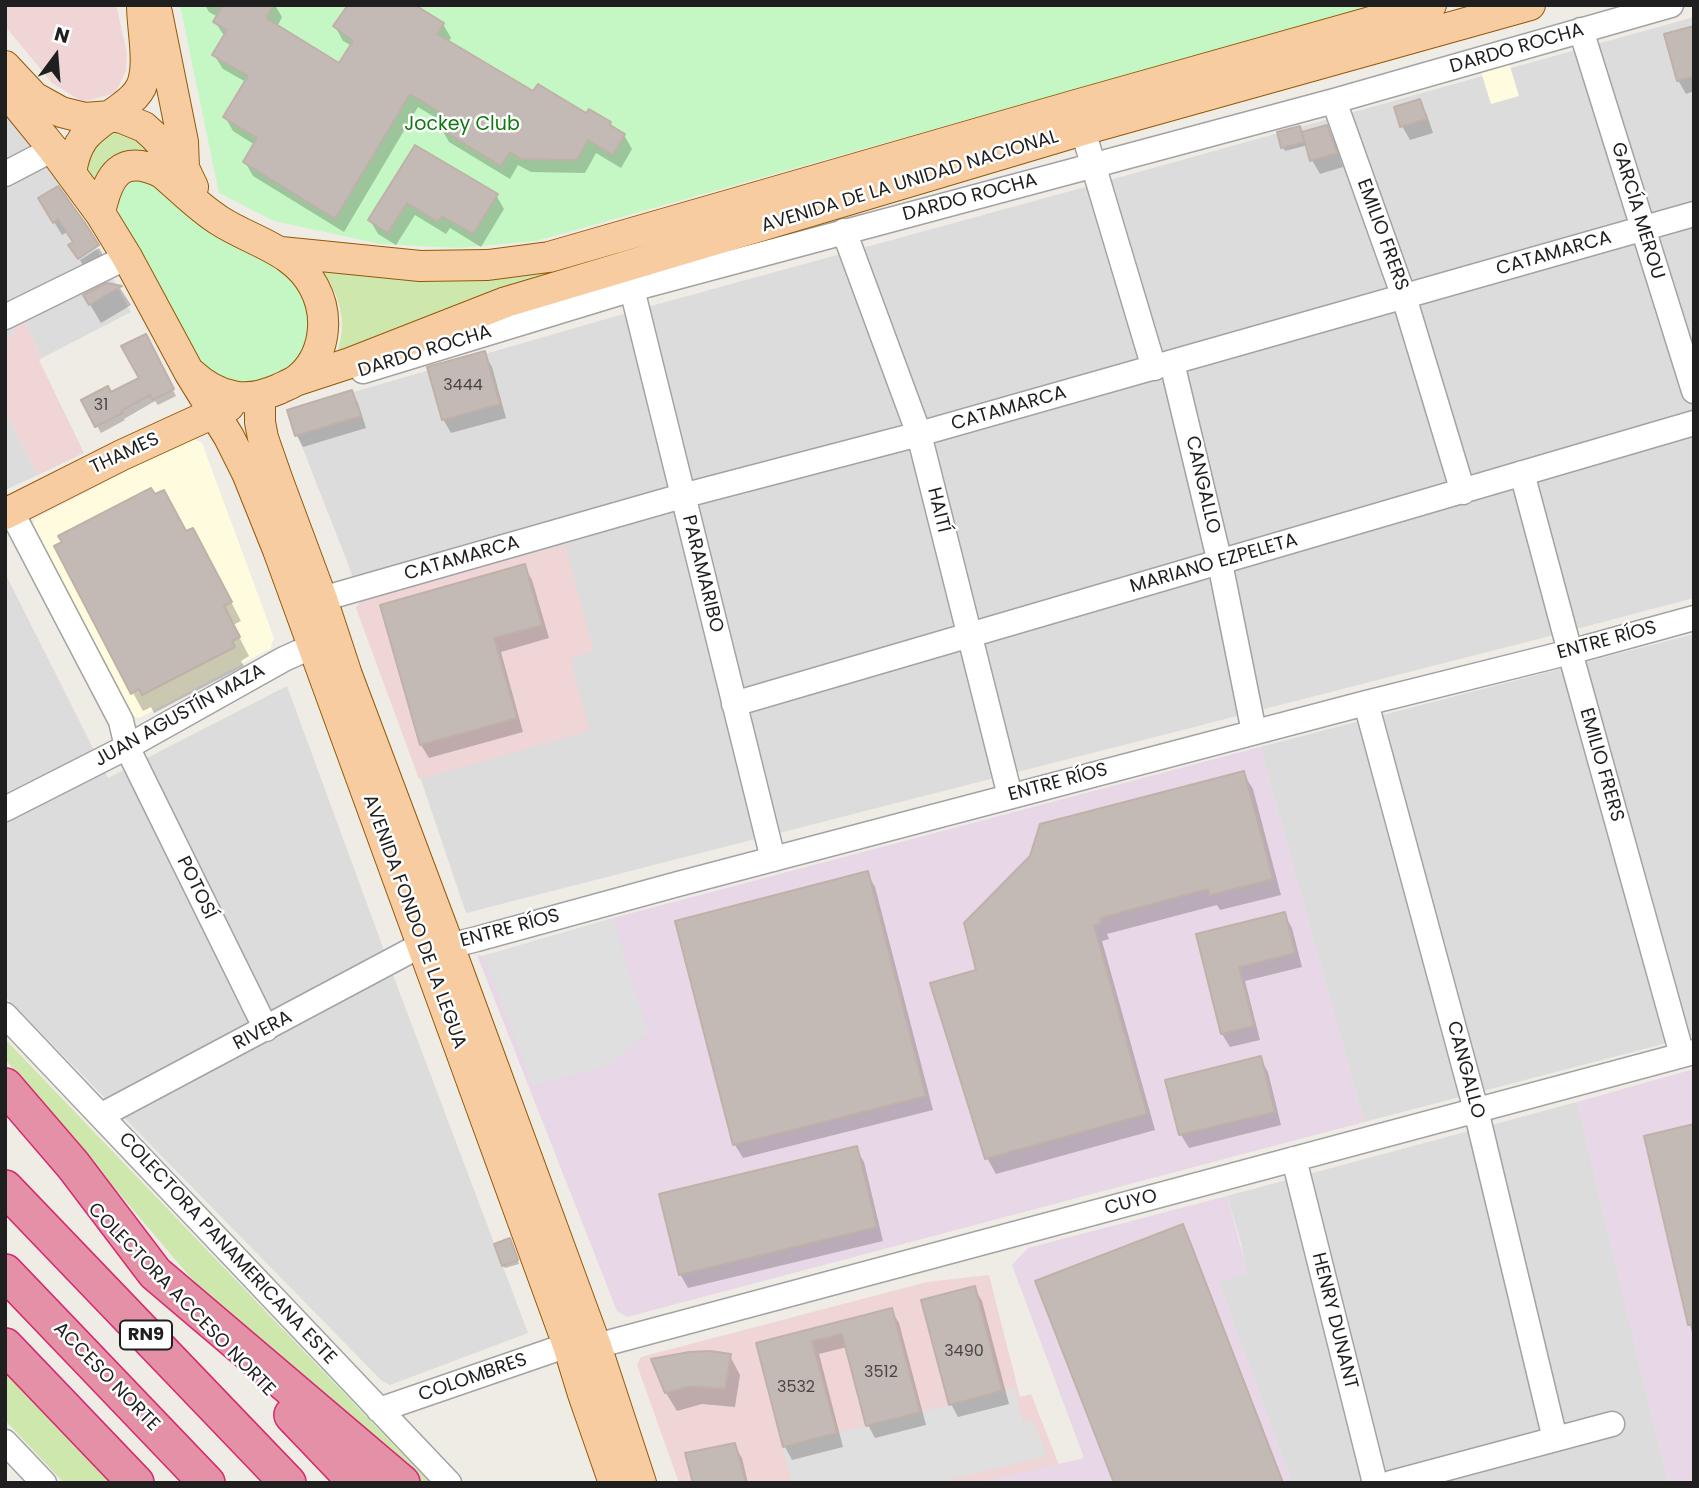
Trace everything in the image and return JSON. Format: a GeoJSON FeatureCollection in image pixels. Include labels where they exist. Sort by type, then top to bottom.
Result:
{"type":"FeatureCollection","features":[{"type":"Feature","properties":{"kind":"highway"},"geometry":{"type":"LineString","coordinates":[[5,1086],[74,1165],[155,1273],[402,1483]]}},
{"type":"Feature","properties":{"kind":"highway","name":"COLECTORA ACCESO NORTE"},"geometry":{"type":"LineString","coordinates":[[5,1117],[357,1483]]}},
{"type":"Feature","properties":{"kind":"highway","name":"RN9"},"geometry":{"type":"LineString","coordinates":[[5,1188],[288,1483]]}},
{"type":"Feature","properties":{"kind":"highway","name":"ACCESO NORTE"},"geometry":{"type":"LineString","coordinates":[[5,1272],[207,1483]]}},
{"type":"Feature","properties":{"kind":"highway"},"geometry":{"type":"LineString","coordinates":[[5,1349],[136,1483]]}},
{"type":"Feature","properties":{"kind":"main road"},"geometry":{"type":"LineString","coordinates":[[71,173],[78,145],[87,133],[136,94],[142,85],[145,62],[142,5]]}},
{"type":"Feature","properties":{"kind":"main road"},"geometry":{"type":"LineString","coordinates":[[153,5],[163,38],[183,142],[184,168]]}},
{"type":"Feature","properties":{"kind":"main road","name":"AVENIDA DE LA UNIDAD NACIONAL"},"geometry":{"type":"LineString","coordinates":[[259,396],[506,302],[1431,5]]}},
{"type":"Feature","properties":{"kind":"main road","name":"AVENIDA DE LA UNIDAD NACIONAL"},"geometry":{"type":"LineString","coordinates":[[281,252],[420,266],[488,265],[549,257],[1079,117],[1530,5]]}},
{"type":"Feature","properties":{"kind":"main road"},"geometry":{"type":"LineString","coordinates":[[5,66],[34,97],[61,113],[85,118],[110,116],[144,127],[184,168],[201,207]]}},
{"type":"Feature","properties":{"kind":"main road"},"geometry":{"type":"LineString","coordinates":[[5,90],[100,212]]}},
{"type":"Feature","properties":{"kind":"main road"},"geometry":{"type":"LineString","coordinates":[[100,212],[104,193],[112,177],[127,167],[145,167],[162,173],[219,221],[281,252],[302,268],[315,288],[323,312],[323,337],[314,361],[298,380]]}},
{"type":"Feature","properties":{"kind":"main road","name":"AVENIDA FONDO DE LA LEGUA"},"geometry":{"type":"LineString","coordinates":[[100,212],[247,473],[313,646],[436,945]]}},
{"type":"Feature","properties":{"kind":"main road"},"geometry":{"type":"LineString","coordinates":[[189,372],[208,388],[232,396],[259,396]]}},
{"type":"Feature","properties":{"kind":"main road","name":"AVENIDA FONDO DE LA LEGUA"},"geometry":{"type":"LineString","coordinates":[[259,396],[263,438],[322,599],[436,945],[582,1345],[640,1483]]}},
{"type":"Feature","properties":{"kind":"main road","name":"THAMES"},"geometry":{"type":"LineString","coordinates":[[7,518],[122,455],[213,413],[259,396]]}},
{"type":"Feature","properties":{"kind":"main road","name":"AVENIDA FONDO DE LA LEGUA"},"geometry":{"type":"LineString","coordinates":[[582,1345],[583,1394],[614,1483]]}},
{"type":"Feature","properties":{"kind":"street","name":"DARDO ROCHA"},"geometry":{"type":"LineString","coordinates":[[259,396],[322,383],[632,289],[1445,71],[1671,5]]}},
{"type":"Feature","properties":{"kind":"street","name":"GARCÍA MEROU"},"geometry":{"type":"LineString","coordinates":[[1581,30],[1694,391]]}},
{"type":"Feature","properties":{"kind":"street","name":"EMILIO FRERS"},"geometry":{"type":"LineString","coordinates":[[1334,101],[1404,297],[1463,492]]}},
{"type":"Feature","properties":{"kind":"street","name":"CANGALLO"},"geometry":{"type":"LineString","coordinates":[[1079,117],[1163,365],[1220,563],[1254,732]]}},
{"type":"Feature","properties":{"kind":"street"},"geometry":{"type":"LineString","coordinates":[[5,174],[53,149]]}},
{"type":"Feature","properties":{"kind":"street","name":"CATAMARCA"},"geometry":{"type":"LineString","coordinates":[[322,599],[682,496],[919,434],[1694,214]]}},
{"type":"Feature","properties":{"kind":"street","name":"HAITÍ"},"geometry":{"type":"LineString","coordinates":[[844,231],[919,434],[1010,796]]}},
{"type":"Feature","properties":{"kind":"street"},"geometry":{"type":"LineString","coordinates":[[5,317],[127,257]]}},
{"type":"Feature","properties":{"kind":"street","name":"PARAMARIBO"},"geometry":{"type":"LineString","coordinates":[[632,289],[773,859]]}},
{"type":"Feature","properties":{"kind":"street","name":"MARIANO EZPELETA"},"geometry":{"type":"LineString","coordinates":[[734,705],[1694,423]]}},
{"type":"Feature","properties":{"kind":"street","name":"EMILIO FRERS"},"geometry":{"type":"LineString","coordinates":[[1522,473],[1570,652],[1688,1054]]}},
{"type":"Feature","properties":{"kind":"street","name":"POTOSÍ"},"geometry":{"type":"LineString","coordinates":[[7,518],[121,721],[127,747],[266,1029]]}},
{"type":"Feature","properties":{"kind":"street"},"geometry":{"type":"LineString","coordinates":[[313,646],[322,599]]}},
{"type":"Feature","properties":{"kind":"street","name":"ENTRE RÍOS"},"geometry":{"type":"LineString","coordinates":[[436,945],[1694,618]]}},
{"type":"Feature","properties":{"kind":"street","name":"JUAN AGUSTÍN MAZA"},"geometry":{"type":"LineString","coordinates":[[5,809],[127,747],[313,646]]}},
{"type":"Feature","properties":{"kind":"street","name":"CANGALLO"},"geometry":{"type":"LineString","coordinates":[[1366,703],[1476,1110],[1555,1439]]}},
{"type":"Feature","properties":{"kind":"street","name":"RIVERA"},"geometry":{"type":"LineString","coordinates":[[102,1115],[266,1029],[436,945]]}},
{"type":"Feature","properties":{"kind":"street","name":"COLECTORA PANAMERICANA ESTE"},"geometry":{"type":"LineString","coordinates":[[5,1015],[449,1483]]}},
{"type":"Feature","properties":{"kind":"street","name":"CUYO"},"geometry":{"type":"LineString","coordinates":[[582,1345],[1688,1054]]}},
{"type":"Feature","properties":{"kind":"street","name":"HENRY DUNANT"},"geometry":{"type":"LineString","coordinates":[[1293,1159],[1375,1483]]}},
{"type":"Feature","properties":{"kind":"street","name":"COLOMBRES"},"geometry":{"type":"LineString","coordinates":[[379,1410],[582,1345]]}},
{"type":"Feature","properties":{"kind":"street"},"geometry":{"type":"LineString","coordinates":[[1391,1483],[1468,1473],[1555,1439],[1612,1424]]}},
{"type":"Feature","properties":{"kind":"street"},"geometry":{"type":"LineString","coordinates":[[5,1442],[44,1483]]}},
{"type":"Feature","properties":{"kind":"shaded area"},"geometry":{"type":"Polygon","coordinates":[[[5,5],[116,5],[127,53],[126,71],[115,93],[83,102],[52,83],[5,26],[5,5]]]}},
{"type":"Feature","properties":{"kind":"shaded area"},"geometry":{"type":"Polygon","coordinates":[[[1694,17],[1694,598],[466,913],[347,561],[288,411],[651,306],[1694,17]]]}},
{"type":"Feature","properties":{"kind":"shaded area"},"geometry":{"type":"Polygon","coordinates":[[[1509,63],[1519,96],[1491,104],[1481,72],[1509,63]]]}},
{"type":"Feature","properties":{"kind":"shaded area"},"geometry":{"type":"Polygon","coordinates":[[[5,110],[48,160],[131,312],[42,358],[24,321],[5,342],[5,110]]]}},
{"type":"Feature","properties":{"kind":"shaded area"},"geometry":{"type":"Polygon","coordinates":[[[24,321],[42,358],[39,360],[84,453],[38,475],[5,411],[5,342],[24,321]]]}},
{"type":"Feature","properties":{"kind":"shaded area"},"geometry":{"type":"Polygon","coordinates":[[[5,411],[38,475],[5,490],[5,411]]]}},
{"type":"Feature","properties":{"kind":"shaded area"},"geometry":{"type":"Polygon","coordinates":[[[190,437],[202,443],[274,638],[270,649],[139,718],[129,715],[31,529],[35,519],[190,437]]]}},
{"type":"Feature","properties":{"kind":"shaded area"},"geometry":{"type":"Polygon","coordinates":[[[565,545],[594,651],[570,658],[590,731],[419,779],[356,608],[362,599],[565,545]]]}},
{"type":"Feature","properties":{"kind":"shaded area"},"geometry":{"type":"Polygon","coordinates":[[[5,573],[108,778],[287,686],[528,1333],[390,1385],[381,1380],[5,996],[5,573]]]}},
{"type":"Feature","properties":{"kind":"shaded area"},"geometry":{"type":"Polygon","coordinates":[[[1694,634],[1694,1036],[1364,1122],[1260,747],[1694,634]]]}},
{"type":"Feature","properties":{"kind":"shaded area"},"geometry":{"type":"Polygon","coordinates":[[[1260,747],[1364,1122],[627,1317],[617,1311],[477,955],[483,956],[613,918],[1260,747]]]}},
{"type":"Feature","properties":{"kind":"shaded area"},"geometry":{"type":"Polygon","coordinates":[[[613,918],[648,1033],[604,1067],[533,1085],[483,956],[613,918]]]}},
{"type":"Feature","properties":{"kind":"shaded area"},"geometry":{"type":"Polygon","coordinates":[[[1694,1069],[1694,1483],[1668,1483],[1577,1102],[1694,1069]]]}},
{"type":"Feature","properties":{"kind":"shaded area"},"geometry":{"type":"Polygon","coordinates":[[[1577,1102],[1668,1483],[1292,1483],[1218,1281],[1247,1274],[1227,1196],[1577,1102]]]}},
{"type":"Feature","properties":{"kind":"shaded area"},"geometry":{"type":"Polygon","coordinates":[[[1227,1196],[1248,1274],[1218,1281],[1292,1483],[976,1483],[1084,1458],[1012,1265],[1028,1248],[1227,1196]]]}},
{"type":"Feature","properties":{"kind":"shaded area"},"geometry":{"type":"Polygon","coordinates":[[[989,1275],[1020,1397],[1031,1394],[1059,1465],[976,1483],[679,1483],[637,1365],[641,1357],[927,1282],[989,1275]]]}},
{"type":"Feature","properties":{"kind":"shaded area"},"geometry":{"type":"Polygon","coordinates":[[[1015,1388],[1023,1422],[1033,1420],[1047,1456],[935,1483],[792,1483],[783,1447],[1015,1388]]]}},
{"type":"Feature","properties":{"kind":"green space","name":"Jockey Club"},"geometry":{"type":"Polygon","coordinates":[[[180,5],[1375,5],[536,241],[458,248],[381,244],[274,221],[219,193],[180,5]]]}},
{"type":"Feature","properties":{"kind":"green space"},"geometry":{"type":"Polygon","coordinates":[[[113,126],[163,157],[147,152],[130,152],[93,182],[83,168],[83,148],[113,126]]]}},
{"type":"Feature","properties":{"kind":"green space"},"geometry":{"type":"Polygon","coordinates":[[[132,182],[147,182],[278,267],[308,294],[310,353],[259,388],[218,377],[202,362],[121,220],[119,199],[132,182]]]}},
{"type":"Feature","properties":{"kind":"green space"},"geometry":{"type":"Polygon","coordinates":[[[835,187],[336,358],[342,330],[341,313],[333,288],[320,267],[418,278],[835,187]]]}},
{"type":"Feature","properties":{"kind":"green space"},"geometry":{"type":"Polygon","coordinates":[[[5,1039],[430,1483],[420,1483],[202,1291],[5,1059],[5,1039]]]}},
{"type":"Feature","properties":{"kind":"green space"},"geometry":{"type":"Polygon","coordinates":[[[5,1373],[111,1483],[64,1483],[5,1420],[5,1373]]]}},
{"type":"Feature","properties":{"kind":"building"},"geometry":{"type":"Polygon","coordinates":[[[223,5],[274,5],[266,18],[339,63],[353,41],[333,26],[348,5],[415,5],[444,23],[437,34],[533,91],[538,84],[586,113],[589,109],[625,134],[613,155],[588,140],[577,160],[522,159],[510,152],[501,166],[439,128],[446,116],[410,94],[335,219],[243,162],[257,138],[223,117],[248,76],[212,55],[227,30],[213,22],[223,5]]]}},
{"type":"Feature","properties":{"kind":"building"},"geometry":{"type":"Polygon","coordinates":[[[1694,26],[1694,76],[1677,81],[1664,34],[1694,26]]]}},
{"type":"Feature","properties":{"kind":"building"},"geometry":{"type":"Polygon","coordinates":[[[1420,99],[1427,119],[1400,127],[1394,107],[1420,99]]]}},
{"type":"Feature","properties":{"kind":"building"},"geometry":{"type":"Polygon","coordinates":[[[1327,125],[1337,153],[1310,161],[1302,132],[1327,125]]]}},
{"type":"Feature","properties":{"kind":"building"},"geometry":{"type":"Polygon","coordinates":[[[1300,126],[1304,142],[1281,148],[1277,132],[1300,126]]]}},
{"type":"Feature","properties":{"kind":"building"},"geometry":{"type":"Polygon","coordinates":[[[415,145],[498,194],[473,234],[442,216],[438,222],[407,203],[388,233],[368,220],[415,145]]]}},
{"type":"Feature","properties":{"kind":"building"},"geometry":{"type":"Polygon","coordinates":[[[58,186],[99,245],[78,259],[68,245],[73,242],[58,219],[53,223],[38,198],[58,186]]]}},
{"type":"Feature","properties":{"kind":"building"},"geometry":{"type":"Polygon","coordinates":[[[107,283],[122,286],[89,305],[83,295],[107,283]]]}},
{"type":"Feature","properties":{"kind":"building"},"geometry":{"type":"Polygon","coordinates":[[[146,334],[174,389],[153,400],[150,395],[95,427],[81,400],[108,386],[111,392],[139,378],[121,346],[146,334]]]}},
{"type":"Feature","properties":{"kind":"building"},"geometry":{"type":"Polygon","coordinates":[[[485,351],[500,404],[442,420],[427,367],[485,351]]]}},
{"type":"Feature","properties":{"kind":"building"},"geometry":{"type":"Polygon","coordinates":[[[352,390],[361,416],[295,436],[287,410],[352,390]]]}},
{"type":"Feature","properties":{"kind":"building"},"geometry":{"type":"Polygon","coordinates":[[[151,488],[155,494],[164,490],[186,531],[193,528],[232,602],[224,606],[240,637],[232,641],[235,647],[142,695],[139,689],[131,694],[54,546],[62,542],[58,536],[151,488]]]}},
{"type":"Feature","properties":{"kind":"building"},"geometry":{"type":"Polygon","coordinates":[[[525,564],[542,625],[494,638],[517,718],[420,745],[380,605],[525,564]]]}},
{"type":"Feature","properties":{"kind":"building"},"geometry":{"type":"Polygon","coordinates":[[[1244,771],[1273,879],[1210,895],[1208,889],[1100,918],[1101,923],[1094,925],[1147,1114],[985,1159],[930,983],[976,970],[964,923],[1030,856],[1040,824],[1244,771]]]}},
{"type":"Feature","properties":{"kind":"building"},"geometry":{"type":"Polygon","coordinates":[[[868,871],[926,1096],[733,1145],[675,921],[868,871]]]}},
{"type":"Feature","properties":{"kind":"building"},"geometry":{"type":"Polygon","coordinates":[[[1285,912],[1295,953],[1239,967],[1254,1026],[1221,1034],[1196,934],[1285,912]]]}},
{"type":"Feature","properties":{"kind":"building"},"geometry":{"type":"Polygon","coordinates":[[[1261,1056],[1275,1112],[1179,1135],[1165,1080],[1261,1056]]]}},
{"type":"Feature","properties":{"kind":"building"},"geometry":{"type":"Polygon","coordinates":[[[1694,1124],[1694,1325],[1688,1325],[1644,1136],[1694,1124]]]}},
{"type":"Feature","properties":{"kind":"building"},"geometry":{"type":"Polygon","coordinates":[[[857,1146],[877,1227],[679,1275],[659,1194],[857,1146]]]}},
{"type":"Feature","properties":{"kind":"building"},"geometry":{"type":"Polygon","coordinates":[[[1183,1224],[1283,1483],[1114,1483],[1035,1281],[1183,1224]]]}},
{"type":"Feature","properties":{"kind":"building"},"geometry":{"type":"Polygon","coordinates":[[[510,1238],[518,1260],[502,1266],[494,1244],[510,1238]]]}},
{"type":"Feature","properties":{"kind":"building"},"geometry":{"type":"Polygon","coordinates":[[[975,1286],[1002,1391],[949,1405],[921,1300],[975,1286]]]}},
{"type":"Feature","properties":{"kind":"building"},"geometry":{"type":"Polygon","coordinates":[[[892,1308],[920,1412],[866,1426],[842,1334],[812,1341],[837,1433],[783,1447],[756,1343],[892,1308]]]}},
{"type":"Feature","properties":{"kind":"building"},"geometry":{"type":"Polygon","coordinates":[[[710,1351],[731,1354],[725,1389],[691,1386],[665,1393],[651,1359],[710,1351]]]}},
{"type":"Feature","properties":{"kind":"building"},"geometry":{"type":"Polygon","coordinates":[[[735,1443],[746,1483],[693,1483],[685,1453],[735,1443]]]}}]}
